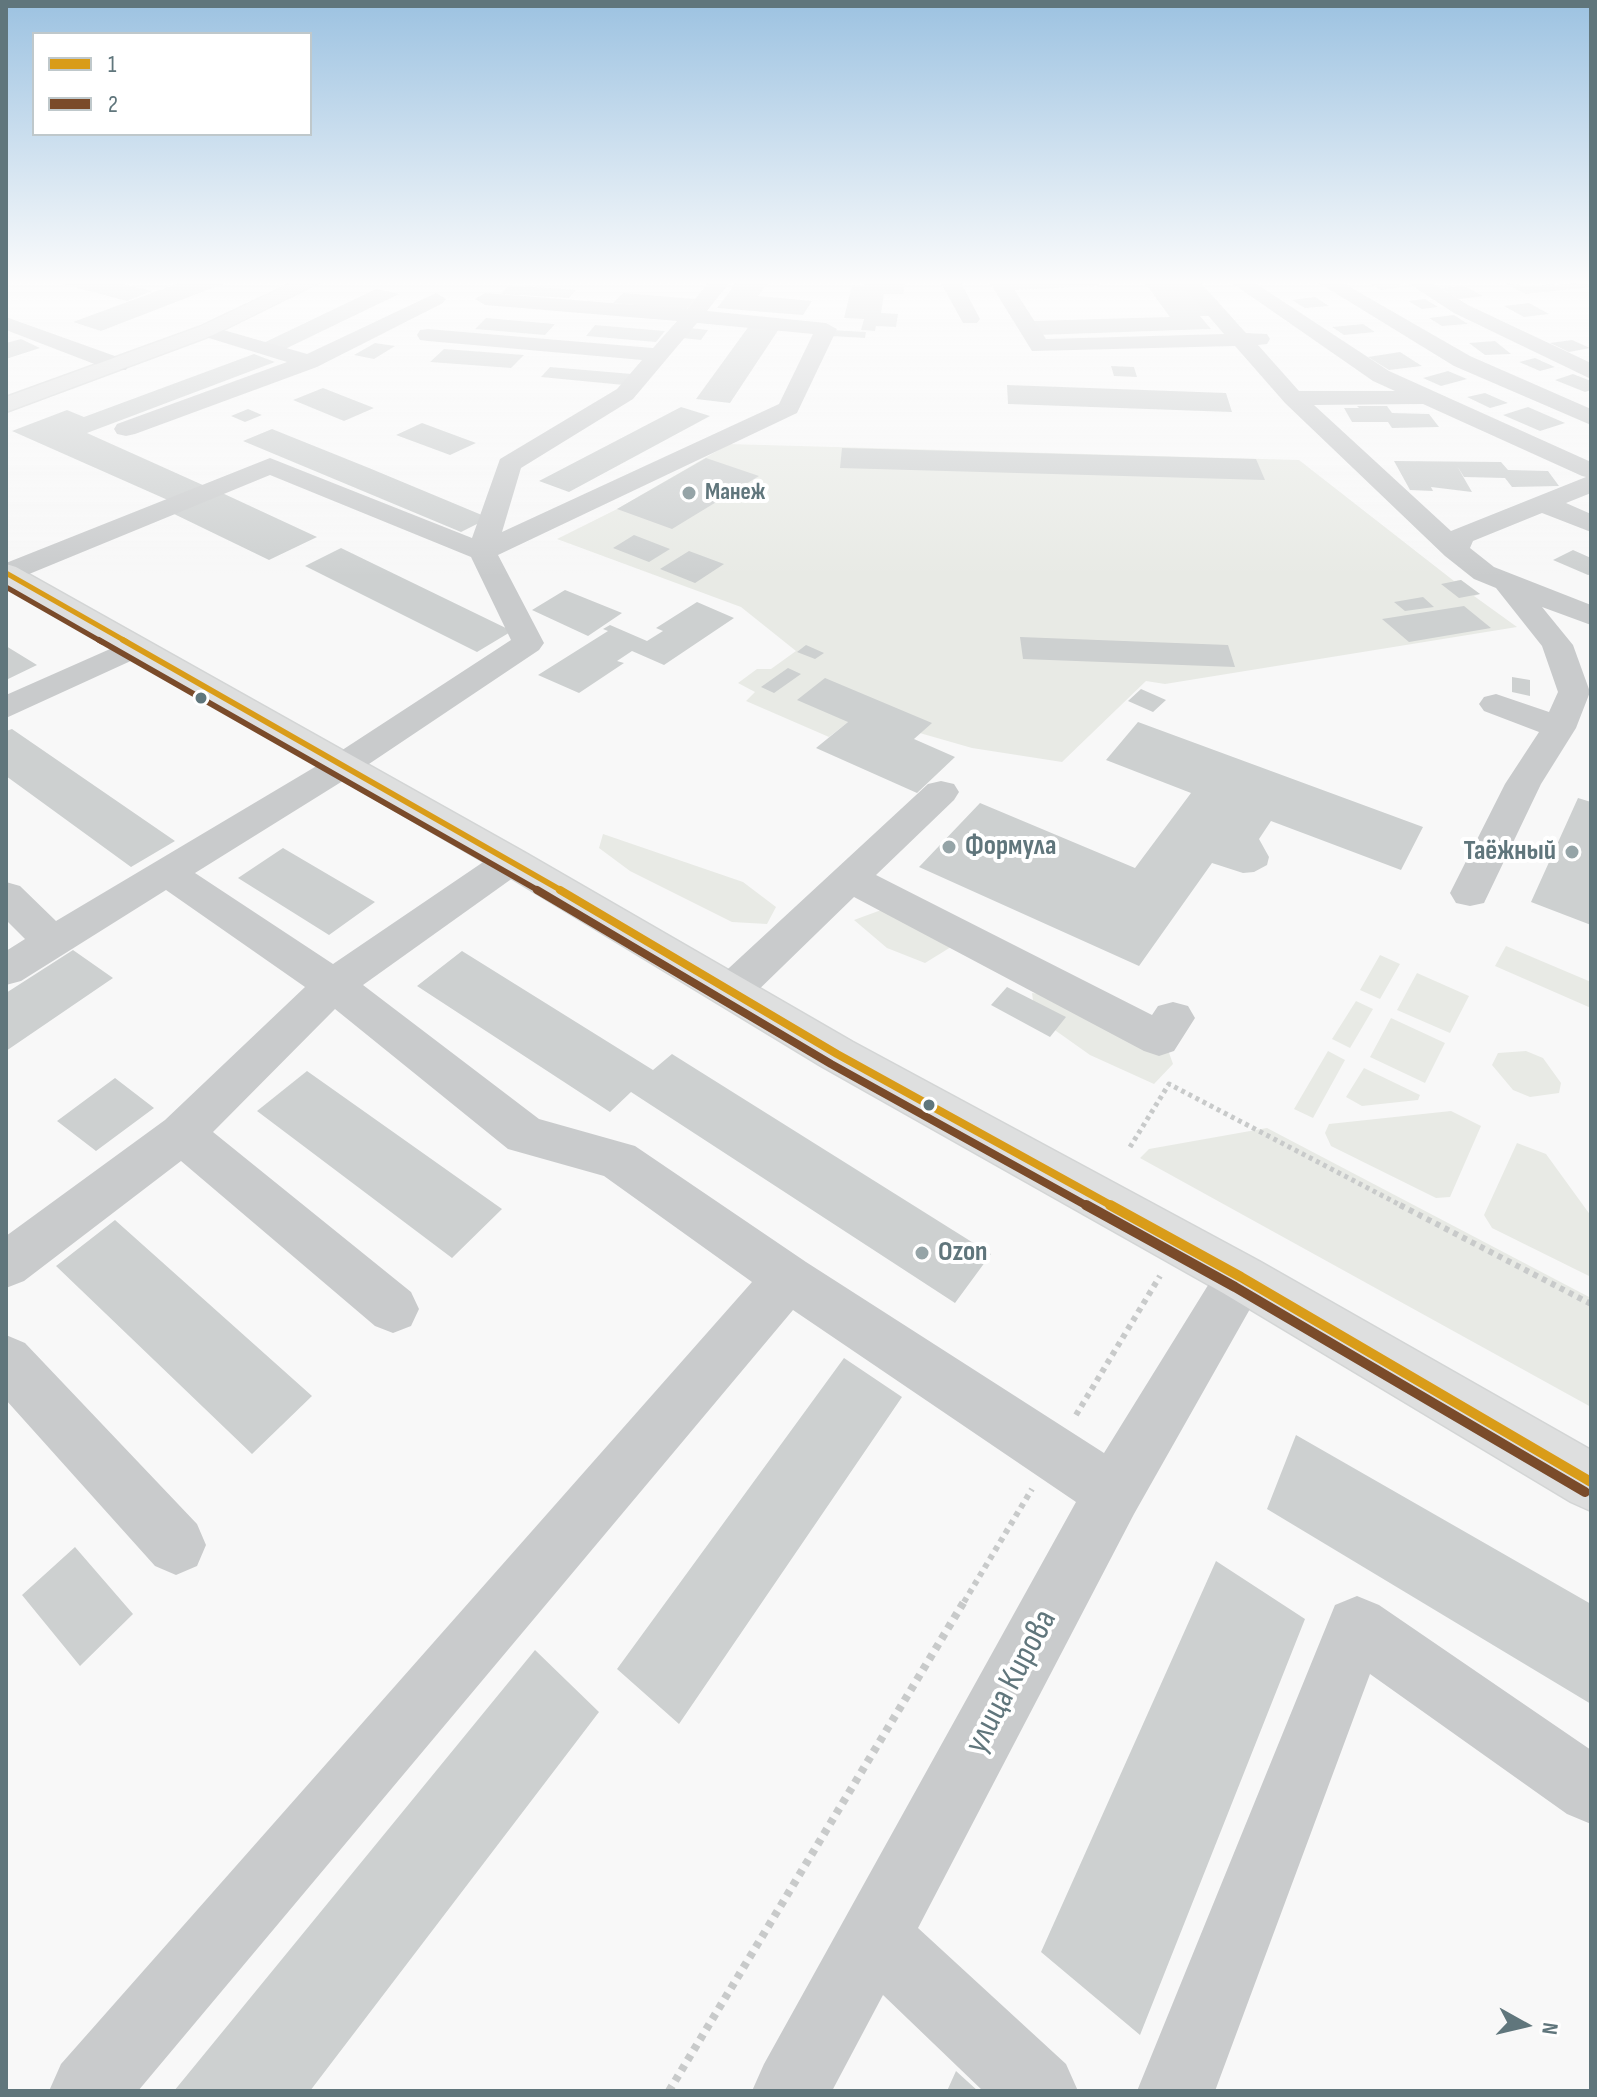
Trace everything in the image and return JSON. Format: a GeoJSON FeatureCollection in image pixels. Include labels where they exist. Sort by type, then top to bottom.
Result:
{"type":"FeatureCollection","features":[{"type":"Feature","properties":{"kind":"main road"},"geometry":{"type":"LineString","coordinates":[[6,405],[74,381]]}},
{"type":"Feature","properties":{"kind":"main road"},"geometry":{"type":"LineString","coordinates":[[7,573],[511,861],[837,1054],[1241,1277],[1591,1482]]}},
{"type":"Feature","properties":{"kind":"street"},"geometry":{"type":"LineString","coordinates":[[126,429],[257,381]]}},
{"type":"Feature","properties":{"kind":"street"},"geometry":{"type":"LineString","coordinates":[[482,552],[509,464],[625,394],[636,381]]}},
{"type":"Feature","properties":{"kind":"street"},"geometry":{"type":"LineString","coordinates":[[482,552],[789,408],[802,381]]}},
{"type":"Feature","properties":{"kind":"street"},"geometry":{"type":"LineString","coordinates":[[1278,381],[1455,550],[1484,573],[1591,616]]}},
{"type":"Feature","properties":{"kind":"street"},"geometry":{"type":"LineString","coordinates":[[1392,381],[1591,471]]}},
{"type":"Feature","properties":{"kind":"street"},"geometry":{"type":"LineString","coordinates":[[1507,381],[1591,418]]}},
{"type":"Feature","properties":{"kind":"street"},"geometry":{"type":"LineString","coordinates":[[1293,398],[1430,398]]}},
{"type":"Feature","properties":{"kind":"street"},"geometry":{"type":"LineString","coordinates":[[6,970],[342,766],[528,643],[482,552],[270,466],[7,573]]}},
{"type":"Feature","properties":{"kind":"street"},"geometry":{"type":"LineString","coordinates":[[1455,550],[1461,536],[1591,484]]}},
{"type":"Feature","properties":{"kind":"street"},"geometry":{"type":"LineString","coordinates":[[1544,504],[1591,524]]}},
{"type":"Feature","properties":{"kind":"street"},"geometry":{"type":"LineString","coordinates":[[1470,893],[1523,784],[1559,728],[1574,692],[1557,645],[1508,584]]}},
{"type":"Feature","properties":{"kind":"street"},"geometry":{"type":"LineString","coordinates":[[6,708],[135,647]]}},
{"type":"Feature","properties":{"kind":"street"},"geometry":{"type":"LineString","coordinates":[[1496,704],[1559,728]]}},
{"type":"Feature","properties":{"kind":"street"},"geometry":{"type":"LineString","coordinates":[[731,991],[941,792]]}},
{"type":"Feature","properties":{"kind":"street"},"geometry":{"type":"LineString","coordinates":[[6,1265],[182,1134],[333,985],[511,861]]}},
{"type":"Feature","properties":{"kind":"street"},"geometry":{"type":"LineString","coordinates":[[168,873],[333,985],[525,1135],[618,1160],[788,1278],[1113,1493]]}},
{"type":"Feature","properties":{"kind":"street"},"geometry":{"type":"LineString","coordinates":[[850,878],[1159,1039],[1173,1018]]}},
{"type":"Feature","properties":{"kind":"street"},"geometry":{"type":"LineString","coordinates":[[6,896],[51,941]]}},
{"type":"Feature","properties":{"kind":"street"},"geometry":{"type":"LineString","coordinates":[[182,1134],[393,1309]]}},
{"type":"Feature","properties":{"kind":"street","name":"улица Кирова"},"geometry":{"type":"LineString","coordinates":[[791,2091],[1113,1493],[1241,1277]]}},
{"type":"Feature","properties":{"kind":"street"},"geometry":{"type":"LineString","coordinates":[[88,2091],[788,1278]]}},
{"type":"Feature","properties":{"kind":"street"},"geometry":{"type":"LineString","coordinates":[[6,1361],[176,1545]]}},
{"type":"Feature","properties":{"kind":"street"},"geometry":{"type":"LineString","coordinates":[[1176,2091],[1357,1627],[1591,1790]]}},
{"type":"Feature","properties":{"kind":"street"},"geometry":{"type":"LineString","coordinates":[[875,1938],[1039,2091]]}},
{"type":"Feature","properties":{"kind":"path"},"geometry":{"type":"LineString","coordinates":[[1130,1147],[1169,1084],[1591,1304]]}},
{"type":"Feature","properties":{"kind":"path"},"geometry":{"type":"LineString","coordinates":[[669,2091],[1161,1275],[1149,1266]]}},
{"type":"Feature","properties":{"kind":"shaded area"},"geometry":{"type":"Polygon","coordinates":[[[729,444],[1299,460],[1454,581],[1461,580],[1480,594],[1474,596],[1517,627],[1165,684],[1146,681],[1062,762],[972,748],[857,715],[829,737],[746,701],[755,692],[738,683],[757,669],[771,669],[796,651],[741,607],[557,539],[617,509],[729,444]]]}},
{"type":"Feature","properties":{"kind":"shaded area"},"geometry":{"type":"Polygon","coordinates":[[[603,834],[743,882],[776,907],[767,924],[732,922],[630,871],[599,848],[603,834]]]}},
{"type":"Feature","properties":{"kind":"shaded area"},"geometry":{"type":"Polygon","coordinates":[[[884,909],[951,947],[925,963],[887,948],[854,920],[884,909]]]}},
{"type":"Feature","properties":{"kind":"shaded area"},"geometry":{"type":"Polygon","coordinates":[[[1506,946],[1591,982],[1591,1008],[1495,966],[1506,946]]]}},
{"type":"Feature","properties":{"kind":"shaded area"},"geometry":{"type":"Polygon","coordinates":[[[1380,955],[1400,964],[1380,999],[1360,990],[1380,955]]]}},
{"type":"Feature","properties":{"kind":"shaded area"},"geometry":{"type":"Polygon","coordinates":[[[1417,973],[1469,996],[1450,1033],[1397,1010],[1417,973]]]}},
{"type":"Feature","properties":{"kind":"shaded area"},"geometry":{"type":"Polygon","coordinates":[[[1032,993],[1067,997],[1168,1050],[1173,1064],[1154,1084],[1090,1055],[1035,1016],[1032,993]]]}},
{"type":"Feature","properties":{"kind":"shaded area"},"geometry":{"type":"Polygon","coordinates":[[[1356,1001],[1373,1009],[1350,1048],[1332,1039],[1356,1001]]]}},
{"type":"Feature","properties":{"kind":"shaded area"},"geometry":{"type":"Polygon","coordinates":[[[1391,1018],[1445,1043],[1425,1083],[1370,1057],[1391,1018]]]}},
{"type":"Feature","properties":{"kind":"shaded area"},"geometry":{"type":"Polygon","coordinates":[[[1328,1051],[1345,1060],[1313,1118],[1294,1109],[1328,1051]]]}},
{"type":"Feature","properties":{"kind":"shaded area"},"geometry":{"type":"Polygon","coordinates":[[[1526,1051],[1543,1058],[1561,1083],[1559,1093],[1530,1097],[1513,1090],[1492,1065],[1498,1053],[1526,1051]]]}},
{"type":"Feature","properties":{"kind":"shaded area"},"geometry":{"type":"Polygon","coordinates":[[[1364,1068],[1420,1095],[1418,1100],[1362,1106],[1346,1097],[1364,1068]]]}},
{"type":"Feature","properties":{"kind":"shaded area"},"geometry":{"type":"Polygon","coordinates":[[[1451,1111],[1481,1126],[1450,1197],[1436,1198],[1331,1146],[1325,1133],[1329,1124],[1451,1111]]]}},
{"type":"Feature","properties":{"kind":"shaded area"},"geometry":{"type":"Polygon","coordinates":[[[1267,1128],[1591,1298],[1591,1407],[1140,1158],[1149,1149],[1267,1128]]]}},
{"type":"Feature","properties":{"kind":"shaded area"},"geometry":{"type":"Polygon","coordinates":[[[1517,1143],[1546,1154],[1591,1216],[1591,1277],[1492,1228],[1484,1215],[1517,1143]]]}},
{"type":"Feature","properties":{"kind":"building"},"geometry":{"type":"Polygon","coordinates":[[[182,381],[225,381],[87,433],[205,486],[170,501],[12,431],[67,410],[84,417],[182,381]]]}},
{"type":"Feature","properties":{"kind":"building"},"geometry":{"type":"Polygon","coordinates":[[[581,381],[627,381],[624,385],[581,381]]]}},
{"type":"Feature","properties":{"kind":"building"},"geometry":{"type":"Polygon","coordinates":[[[709,381],[745,381],[730,403],[696,399],[709,381]]]}},
{"type":"Feature","properties":{"kind":"building"},"geometry":{"type":"Polygon","coordinates":[[[1429,381],[1460,381],[1441,386],[1429,381]]]}},
{"type":"Feature","properties":{"kind":"building"},"geometry":{"type":"Polygon","coordinates":[[[1557,381],[1591,381],[1591,390],[1585,392],[1557,381]]]}},
{"type":"Feature","properties":{"kind":"building"},"geometry":{"type":"Polygon","coordinates":[[[1007,385],[1226,393],[1232,412],[1008,404],[1007,385]]]}},
{"type":"Feature","properties":{"kind":"building"},"geometry":{"type":"Polygon","coordinates":[[[323,388],[374,408],[344,421],[293,400],[323,388]]]}},
{"type":"Feature","properties":{"kind":"building"},"geometry":{"type":"Polygon","coordinates":[[[1485,393],[1508,403],[1490,408],[1467,397],[1485,393]]]}},
{"type":"Feature","properties":{"kind":"building"},"geometry":{"type":"Polygon","coordinates":[[[1357,406],[1387,406],[1392,413],[1429,414],[1439,427],[1392,428],[1388,422],[1352,422],[1344,408],[1359,408],[1357,406]]]}},
{"type":"Feature","properties":{"kind":"building"},"geometry":{"type":"Polygon","coordinates":[[[681,407],[710,416],[569,492],[539,481],[681,407]]]}},
{"type":"Feature","properties":{"kind":"building"},"geometry":{"type":"Polygon","coordinates":[[[1528,407],[1565,423],[1540,431],[1503,415],[1528,407]]]}},
{"type":"Feature","properties":{"kind":"building"},"geometry":{"type":"Polygon","coordinates":[[[248,409],[262,415],[245,422],[231,416],[248,409]]]}},
{"type":"Feature","properties":{"kind":"building"},"geometry":{"type":"Polygon","coordinates":[[[422,423],[476,443],[450,455],[396,435],[422,423]]]}},
{"type":"Feature","properties":{"kind":"building"},"geometry":{"type":"Polygon","coordinates":[[[272,429],[489,518],[461,532],[243,441],[272,429]]]}},
{"type":"Feature","properties":{"kind":"building"},"geometry":{"type":"Polygon","coordinates":[[[842,448],[1256,459],[1265,480],[840,468],[842,448]]]}},
{"type":"Feature","properties":{"kind":"building","name":"Манеж"},"geometry":{"type":"Polygon","coordinates":[[[706,458],[759,476],[672,529],[617,509],[706,458]]]}},
{"type":"Feature","properties":{"kind":"building"},"geometry":{"type":"Polygon","coordinates":[[[1394,461],[1501,462],[1508,470],[1548,471],[1559,486],[1512,487],[1505,478],[1464,477],[1457,466],[1472,492],[1431,487],[1433,491],[1410,490],[1394,461]]]}},
{"type":"Feature","properties":{"kind":"building"},"geometry":{"type":"Polygon","coordinates":[[[220,492],[317,537],[269,560],[172,513],[220,492]]]}},
{"type":"Feature","properties":{"kind":"building"},"geometry":{"type":"Polygon","coordinates":[[[634,535],[670,549],[649,562],[613,548],[634,535]]]}},
{"type":"Feature","properties":{"kind":"building"},"geometry":{"type":"Polygon","coordinates":[[[341,548],[512,631],[477,652],[305,566],[341,548]]]}},
{"type":"Feature","properties":{"kind":"building"},"geometry":{"type":"Polygon","coordinates":[[[1573,550],[1591,558],[1591,574],[1553,560],[1573,550]]]}},
{"type":"Feature","properties":{"kind":"building"},"geometry":{"type":"Polygon","coordinates":[[[689,551],[724,564],[695,583],[660,569],[689,551]]]}},
{"type":"Feature","properties":{"kind":"building"},"geometry":{"type":"Polygon","coordinates":[[[1461,580],[1480,594],[1459,598],[1441,584],[1461,580]]]}},
{"type":"Feature","properties":{"kind":"building"},"geometry":{"type":"Polygon","coordinates":[[[565,590],[622,613],[588,636],[532,610],[565,590]]]}},
{"type":"Feature","properties":{"kind":"building"},"geometry":{"type":"Polygon","coordinates":[[[1423,597],[1434,607],[1405,611],[1394,602],[1423,597]]]}},
{"type":"Feature","properties":{"kind":"building"},"geometry":{"type":"Polygon","coordinates":[[[697,602],[734,618],[664,665],[632,651],[617,661],[624,663],[579,693],[538,675],[608,631],[603,629],[610,625],[647,641],[663,631],[656,628],[697,602]]]}},
{"type":"Feature","properties":{"kind":"building"},"geometry":{"type":"Polygon","coordinates":[[[1464,606],[1491,628],[1409,642],[1382,619],[1464,606]]]}},
{"type":"Feature","properties":{"kind":"building"},"geometry":{"type":"Polygon","coordinates":[[[1020,637],[1228,645],[1235,667],[1023,659],[1020,637]]]}},
{"type":"Feature","properties":{"kind":"building"},"geometry":{"type":"Polygon","coordinates":[[[806,645],[824,653],[815,659],[797,652],[806,645]]]}},
{"type":"Feature","properties":{"kind":"building"},"geometry":{"type":"Polygon","coordinates":[[[6,646],[37,665],[6,680],[6,646]]]}},
{"type":"Feature","properties":{"kind":"building"},"geometry":{"type":"Polygon","coordinates":[[[788,668],[801,674],[774,693],[761,687],[788,668]]]}},
{"type":"Feature","properties":{"kind":"building"},"geometry":{"type":"Polygon","coordinates":[[[1512,677],[1530,680],[1530,696],[1512,692],[1512,677]]]}},
{"type":"Feature","properties":{"kind":"building"},"geometry":{"type":"Polygon","coordinates":[[[825,678],[932,723],[914,739],[955,757],[917,793],[816,748],[848,722],[797,700],[825,678]]]}},
{"type":"Feature","properties":{"kind":"building"},"geometry":{"type":"Polygon","coordinates":[[[1141,689],[1166,700],[1153,712],[1128,701],[1141,689]]]}},
{"type":"Feature","properties":{"kind":"building"},"geometry":{"type":"Polygon","coordinates":[[[1138,722],[1423,827],[1401,870],[1271,821],[1259,839],[1269,857],[1267,865],[1254,872],[1243,873],[1212,863],[1139,966],[919,867],[980,803],[1135,868],[1191,793],[1106,760],[1138,722]]]}},
{"type":"Feature","properties":{"kind":"building"},"geometry":{"type":"Polygon","coordinates":[[[12,729],[175,841],[131,867],[6,776],[6,731],[12,729]]]}},
{"type":"Feature","properties":{"kind":"building","name":"Таёжный"},"geometry":{"type":"Polygon","coordinates":[[[1578,798],[1591,802],[1591,925],[1531,902],[1578,798]]]}},
{"type":"Feature","properties":{"kind":"building"},"geometry":{"type":"Polygon","coordinates":[[[283,848],[375,902],[329,935],[238,878],[283,848]]]}},
{"type":"Feature","properties":{"kind":"building"},"geometry":{"type":"Polygon","coordinates":[[[73,950],[113,978],[6,1051],[6,993],[73,950]]]}},
{"type":"Feature","properties":{"kind":"building"},"geometry":{"type":"Polygon","coordinates":[[[462,951],[653,1070],[672,1054],[991,1254],[955,1303],[631,1092],[610,1112],[417,986],[462,951]]]}},
{"type":"Feature","properties":{"kind":"building"},"geometry":{"type":"Polygon","coordinates":[[[1007,987],[1066,1017],[1050,1037],[991,1005],[1007,987]]]}},
{"type":"Feature","properties":{"kind":"building"},"geometry":{"type":"Polygon","coordinates":[[[307,1071],[502,1209],[452,1258],[257,1111],[307,1071]]]}},
{"type":"Feature","properties":{"kind":"building"},"geometry":{"type":"Polygon","coordinates":[[[115,1078],[154,1108],[96,1151],[57,1121],[115,1078]]]}},
{"type":"Feature","properties":{"kind":"building"},"geometry":{"type":"Polygon","coordinates":[[[115,1220],[312,1396],[252,1454],[56,1266],[115,1220]]]}},
{"type":"Feature","properties":{"kind":"building"},"geometry":{"type":"Polygon","coordinates":[[[844,1358],[902,1397],[679,1724],[617,1669],[844,1358]]]}},
{"type":"Feature","properties":{"kind":"building"},"geometry":{"type":"Polygon","coordinates":[[[1296,1435],[1591,1604],[1591,1704],[1267,1509],[1296,1435]]]}},
{"type":"Feature","properties":{"kind":"building"},"geometry":{"type":"Polygon","coordinates":[[[75,1547],[133,1614],[80,1666],[22,1595],[75,1547]]]}},
{"type":"Feature","properties":{"kind":"building"},"geometry":{"type":"Polygon","coordinates":[[[1216,1561],[1305,1619],[1140,2035],[1041,1952],[1216,1561]]]}},
{"type":"Feature","properties":{"kind":"building"},"geometry":{"type":"Polygon","coordinates":[[[535,1650],[599,1712],[310,2091],[174,2091],[535,1650]]]}},
{"type":"Feature","properties":{"kind":"building"},"geometry":{"type":"Polygon","coordinates":[[[956,2071],[978,2091],[947,2091],[956,2071]]]}},
{"type":"Feature","properties":{"kind":"transit line","name":"1"},"geometry":{"type":"LineString","coordinates":[[6,573],[511,861],[837,1054],[1241,1277],[1591,1482]]}},
{"type":"Feature","properties":{"kind":"transit line","name":"2"},"geometry":{"type":"LineString","coordinates":[[6,587],[505,871],[831,1064],[1235,1287],[1585,1492]]}},
{"type":"Feature","properties":{"kind":"place","name":"Манеж"},"geometry":{"type":"Point","coordinates":[689,493]}},
{"type":"Feature","properties":{"kind":"place","name":"Формула"},"geometry":{"type":"Point","coordinates":[949,847]}},
{"type":"Feature","properties":{"kind":"place","name":"Таёжный"},"geometry":{"type":"Point","coordinates":[1572,852]}},
{"type":"Feature","properties":{"kind":"place","name":"Ozon"},"geometry":{"type":"Point","coordinates":[922,1253]}}]}
